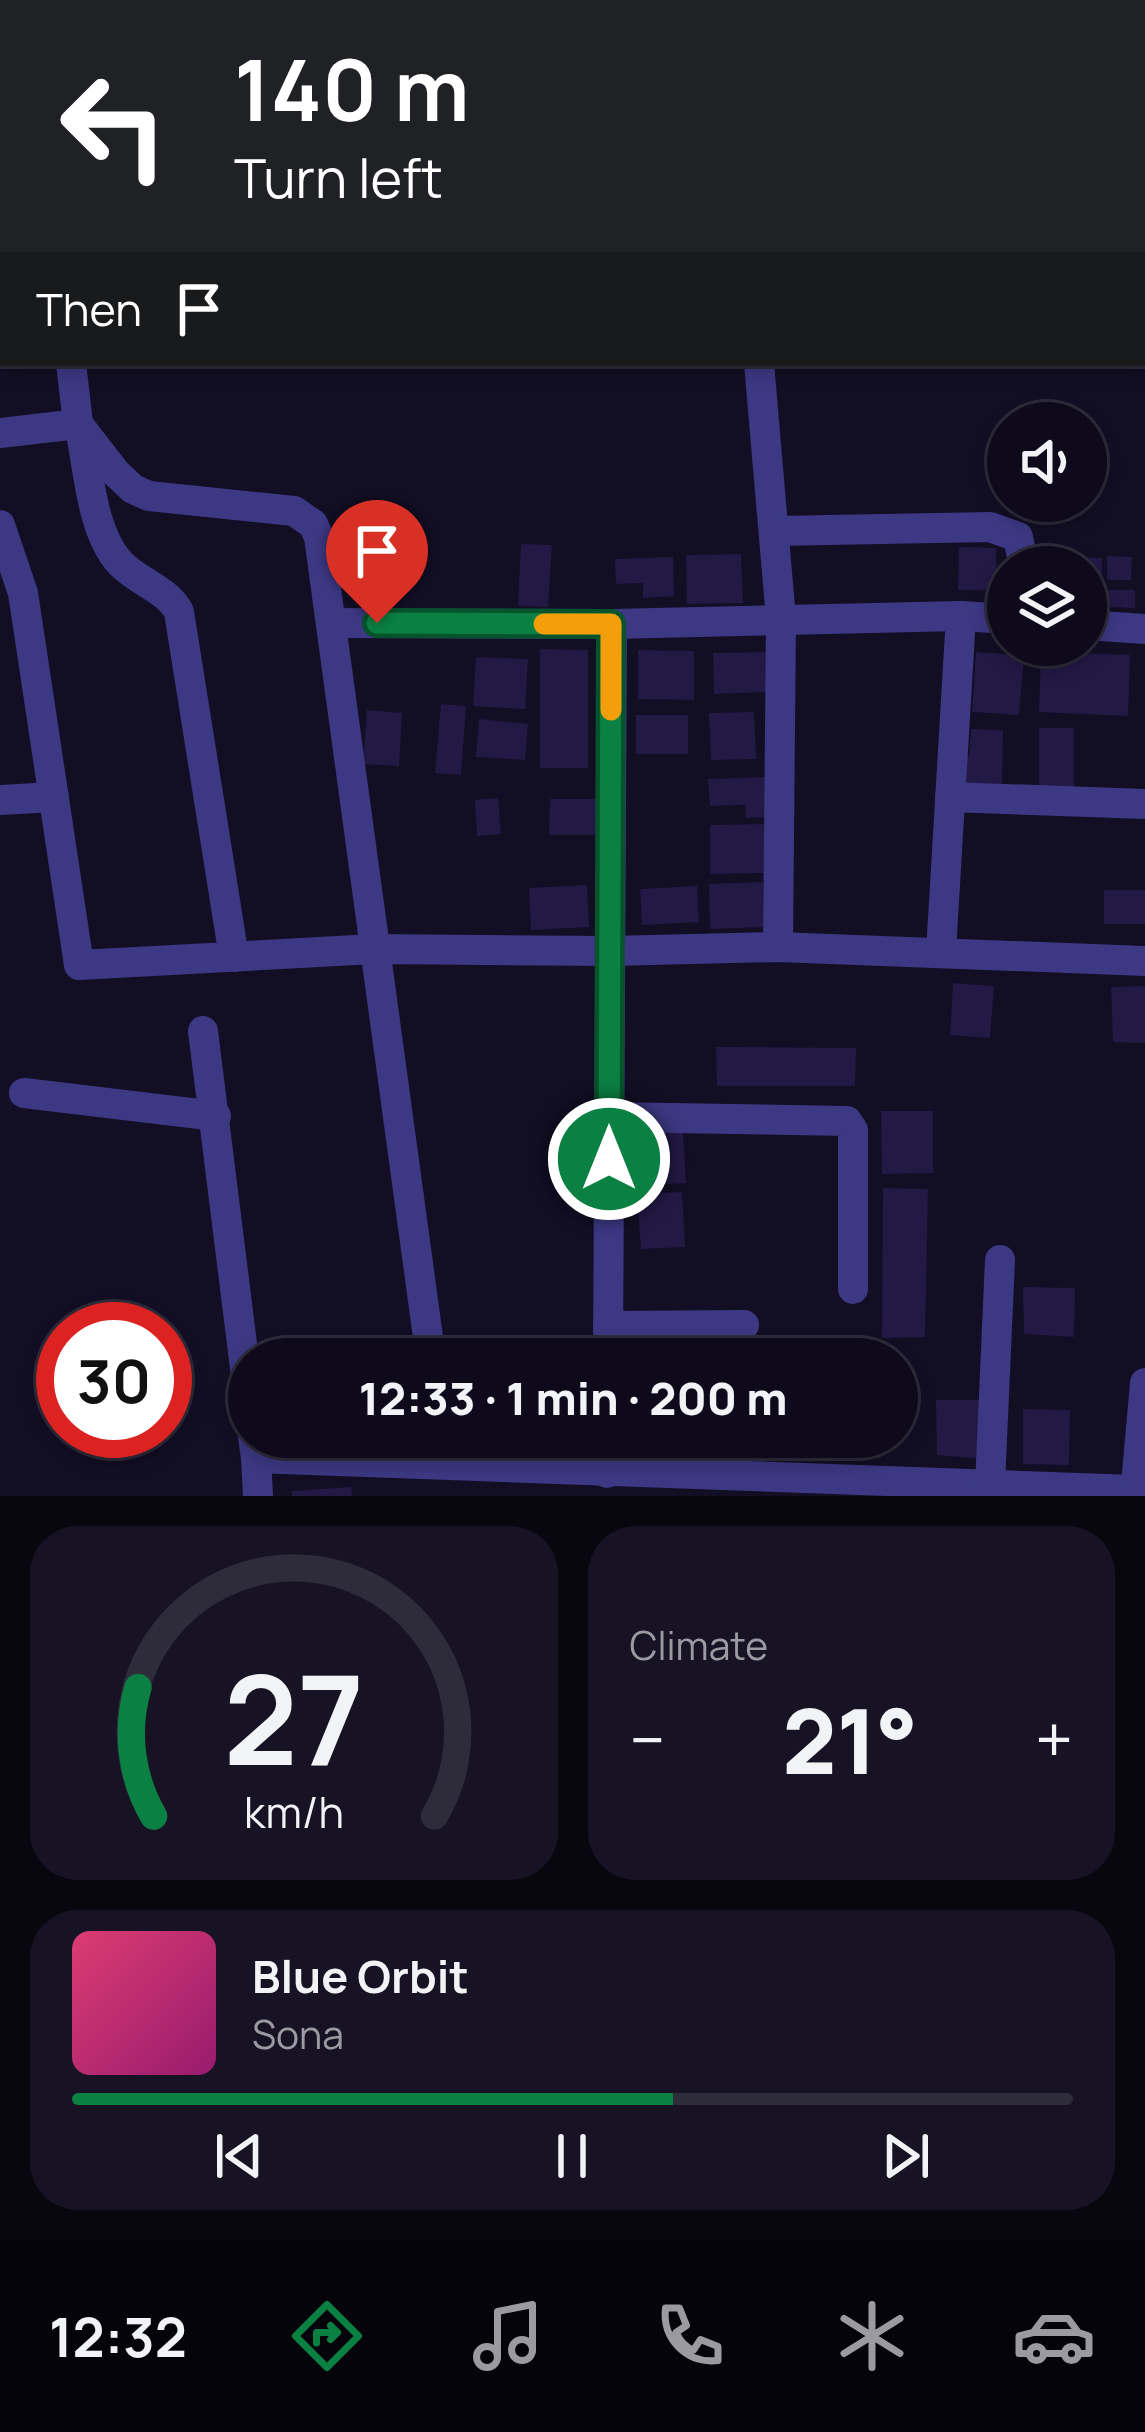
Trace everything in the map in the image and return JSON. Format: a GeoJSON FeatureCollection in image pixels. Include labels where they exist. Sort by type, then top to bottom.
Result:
{"type":"FeatureCollection","features":[{"type":"Feature","properties":{"kind":"street"},"geometry":{"type":"LineString","coordinates":[[71,366],[96,508],[115,558],[135,578],[168,596],[179,612],[234,957]]}},
{"type":"Feature","properties":{"kind":"street"},"geometry":{"type":"LineString","coordinates":[[760,366],[781,619],[778,947]]}},
{"type":"Feature","properties":{"kind":"street"},"geometry":{"type":"LineString","coordinates":[[0,433],[78,424]]}},
{"type":"Feature","properties":{"kind":"street"},"geometry":{"type":"LineString","coordinates":[[78,424],[133,490],[149,496],[294,511],[305,516],[319,537],[428,1338]]}},
{"type":"Feature","properties":{"kind":"street"},"geometry":{"type":"LineString","coordinates":[[0,525],[23,593],[80,965],[374,949],[778,947],[1145,961]]}},
{"type":"Feature","properties":{"kind":"street"},"geometry":{"type":"LineString","coordinates":[[774,531],[990,527],[1018,537],[1020,546]]}},
{"type":"Feature","properties":{"kind":"street"},"geometry":{"type":"LineString","coordinates":[[941,952],[961,616]]}},
{"type":"Feature","properties":{"kind":"street"},"geometry":{"type":"LineString","coordinates":[[331,622],[611,624],[987,618]]}},
{"type":"Feature","properties":{"kind":"street"},"geometry":{"type":"LineString","coordinates":[[608,1338],[611,624]]}},
{"type":"Feature","properties":{"kind":"street"},"geometry":{"type":"LineString","coordinates":[[1107,626],[1145,629]]}},
{"type":"Feature","properties":{"kind":"street"},"geometry":{"type":"LineString","coordinates":[[950,796],[1145,804]]}},
{"type":"Feature","properties":{"kind":"street"},"geometry":{"type":"LineString","coordinates":[[0,800],[54,797]]}},
{"type":"Feature","properties":{"kind":"street"},"geometry":{"type":"LineString","coordinates":[[202,1030],[242,1338]]}},
{"type":"Feature","properties":{"kind":"street"},"geometry":{"type":"LineString","coordinates":[[23,1094],[216,1116]]}},
{"type":"Feature","properties":{"kind":"street"},"geometry":{"type":"LineString","coordinates":[[609,1117],[847,1121],[853,1130],[854,1289]]}},
{"type":"Feature","properties":{"kind":"street"},"geometry":{"type":"LineString","coordinates":[[990,1485],[1000,1259]]}},
{"type":"Feature","properties":{"kind":"street"},"geometry":{"type":"LineString","coordinates":[[608,1327],[744,1325]]}},
{"type":"Feature","properties":{"kind":"street"},"geometry":{"type":"LineString","coordinates":[[489,1458],[608,1474],[1135,1493],[1145,1383]]}},
{"type":"Feature","properties":{"kind":"street"},"geometry":{"type":"LineString","coordinates":[[256,1458],[258,1496]]}},
{"type":"Feature","properties":{"kind":"street"},"geometry":{"type":"LineString","coordinates":[[608,1458],[608,1474]]}},
{"type":"Feature","properties":{"kind":"building"},"geometry":{"type":"Polygon","coordinates":[[[521,544],[552,545],[548,607],[518,606],[521,544]]]}},
{"type":"Feature","properties":{"kind":"building"},"geometry":{"type":"Polygon","coordinates":[[[959,547],[987,548],[987,590],[958,590],[959,547]]]}},
{"type":"Feature","properties":{"kind":"building"},"geometry":{"type":"Polygon","coordinates":[[[741,554],[743,603],[687,604],[686,555],[741,554]]]}},
{"type":"Feature","properties":{"kind":"building"},"geometry":{"type":"Polygon","coordinates":[[[1107,556],[1132,557],[1131,580],[1107,580],[1107,556]]]}},
{"type":"Feature","properties":{"kind":"building"},"geometry":{"type":"Polygon","coordinates":[[[673,557],[674,596],[643,598],[643,583],[616,584],[615,559],[673,557]]]}},
{"type":"Feature","properties":{"kind":"building"},"geometry":{"type":"Polygon","coordinates":[[[1107,590],[1135,590],[1135,608],[1107,607],[1107,590]]]}},
{"type":"Feature","properties":{"kind":"building"},"geometry":{"type":"Polygon","coordinates":[[[540,649],[588,650],[588,768],[540,768],[540,649]]]}},
{"type":"Feature","properties":{"kind":"building"},"geometry":{"type":"Polygon","coordinates":[[[638,650],[694,651],[694,700],[638,699],[638,650]]]}},
{"type":"Feature","properties":{"kind":"building"},"geometry":{"type":"Polygon","coordinates":[[[766,652],[767,692],[714,694],[713,653],[766,652]]]}},
{"type":"Feature","properties":{"kind":"building"},"geometry":{"type":"Polygon","coordinates":[[[976,652],[987,653],[987,666],[1023,666],[1019,715],[972,712],[976,652]]]}},
{"type":"Feature","properties":{"kind":"building"},"geometry":{"type":"Polygon","coordinates":[[[1107,654],[1130,655],[1128,716],[1039,712],[1041,666],[1107,666],[1107,654]]]}},
{"type":"Feature","properties":{"kind":"building"},"geometry":{"type":"Polygon","coordinates":[[[476,657],[528,659],[525,709],[473,706],[476,657]]]}},
{"type":"Feature","properties":{"kind":"building"},"geometry":{"type":"Polygon","coordinates":[[[441,704],[466,706],[461,775],[435,773],[441,704]]]}},
{"type":"Feature","properties":{"kind":"building"},"geometry":{"type":"Polygon","coordinates":[[[367,710],[402,713],[399,766],[363,764],[367,710]]]}},
{"type":"Feature","properties":{"kind":"building"},"geometry":{"type":"Polygon","coordinates":[[[754,712],[756,759],[711,760],[709,713],[754,712]]]}},
{"type":"Feature","properties":{"kind":"building"},"geometry":{"type":"Polygon","coordinates":[[[636,715],[688,715],[688,754],[636,754],[636,715]]]}},
{"type":"Feature","properties":{"kind":"building"},"geometry":{"type":"Polygon","coordinates":[[[479,719],[528,724],[525,760],[476,757],[479,719]]]}},
{"type":"Feature","properties":{"kind":"building"},"geometry":{"type":"Polygon","coordinates":[[[1039,728],[1074,728],[1074,791],[1039,791],[1039,728]]]}},
{"type":"Feature","properties":{"kind":"building"},"geometry":{"type":"Polygon","coordinates":[[[971,729],[1003,730],[1002,788],[958,787],[958,757],[969,758],[971,729]]]}},
{"type":"Feature","properties":{"kind":"building"},"geometry":{"type":"Polygon","coordinates":[[[765,777],[767,817],[746,818],[745,805],[710,806],[708,779],[765,777]]]}},
{"type":"Feature","properties":{"kind":"building"},"geometry":{"type":"Polygon","coordinates":[[[498,798],[501,834],[477,836],[475,800],[498,798]]]}},
{"type":"Feature","properties":{"kind":"building"},"geometry":{"type":"Polygon","coordinates":[[[550,799],[598,799],[598,835],[549,835],[550,799]]]}},
{"type":"Feature","properties":{"kind":"building"},"geometry":{"type":"Polygon","coordinates":[[[764,824],[764,873],[710,874],[710,825],[764,824]]]}},
{"type":"Feature","properties":{"kind":"building"},"geometry":{"type":"Polygon","coordinates":[[[763,882],[764,927],[710,929],[709,884],[763,882]]]}},
{"type":"Feature","properties":{"kind":"building"},"geometry":{"type":"Polygon","coordinates":[[[587,885],[589,927],[531,930],[529,888],[587,885]]]}},
{"type":"Feature","properties":{"kind":"building"},"geometry":{"type":"Polygon","coordinates":[[[697,886],[699,922],[642,925],[640,889],[697,886]]]}},
{"type":"Feature","properties":{"kind":"building"},"geometry":{"type":"Polygon","coordinates":[[[1104,890],[1145,890],[1145,924],[1104,924],[1104,890]]]}},
{"type":"Feature","properties":{"kind":"building"},"geometry":{"type":"Polygon","coordinates":[[[953,983],[994,986],[990,1038],[950,1035],[953,983]]]}},
{"type":"Feature","properties":{"kind":"building"},"geometry":{"type":"Polygon","coordinates":[[[1145,986],[1145,1043],[1113,1042],[1111,987],[1145,986]]]}},
{"type":"Feature","properties":{"kind":"building"},"geometry":{"type":"Polygon","coordinates":[[[716,1047],[856,1048],[855,1086],[717,1086],[716,1047]]]}},
{"type":"Feature","properties":{"kind":"building"},"geometry":{"type":"Polygon","coordinates":[[[881,1111],[933,1111],[933,1173],[882,1174],[881,1111]]]}},
{"type":"Feature","properties":{"kind":"building"},"geometry":{"type":"Polygon","coordinates":[[[683,1132],[686,1183],[640,1186],[637,1134],[683,1132]]]}},
{"type":"Feature","properties":{"kind":"building"},"geometry":{"type":"Polygon","coordinates":[[[883,1188],[928,1189],[925,1337],[882,1338],[883,1188]]]}},
{"type":"Feature","properties":{"kind":"building"},"geometry":{"type":"Polygon","coordinates":[[[682,1192],[685,1247],[641,1249],[637,1194],[682,1192]]]}},
{"type":"Feature","properties":{"kind":"building"},"geometry":{"type":"Polygon","coordinates":[[[1023,1287],[1075,1288],[1074,1337],[1024,1334],[1023,1287]]]}},
{"type":"Feature","properties":{"kind":"building"},"geometry":{"type":"Polygon","coordinates":[[[936,1400],[985,1400],[984,1459],[937,1455],[936,1400]]]}},
{"type":"Feature","properties":{"kind":"building"},"geometry":{"type":"Polygon","coordinates":[[[1023,1409],[1070,1410],[1069,1465],[1023,1464],[1023,1409]]]}},
{"type":"Feature","properties":{"kind":"building"},"geometry":{"type":"Polygon","coordinates":[[[351,1487],[352,1496],[292,1496],[292,1491],[351,1487]]]}},
{"type":"Feature","properties":{"kind":"slow traffic"},"geometry":{"type":"LineString","coordinates":[[544,624],[611,624],[611,710]]}},
{"type":"Feature","properties":{"kind":"route"},"geometry":{"type":"LineString","coordinates":[[377,623],[611,624],[609,1159]]}}]}
